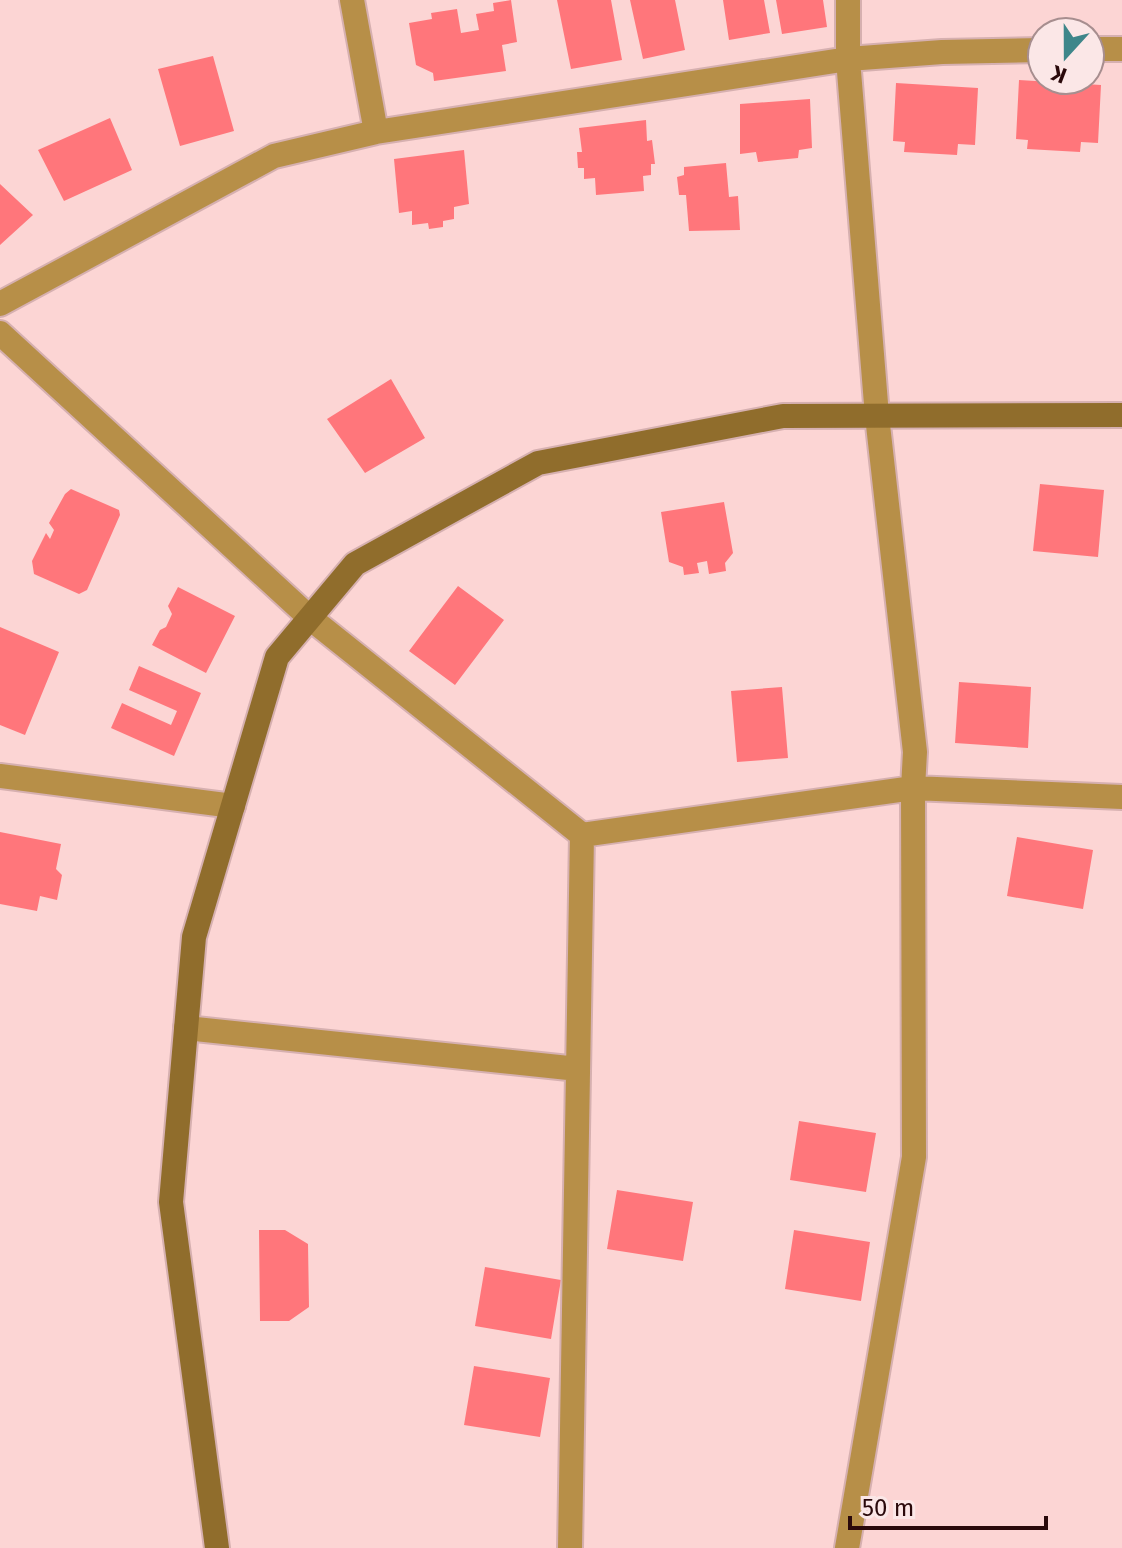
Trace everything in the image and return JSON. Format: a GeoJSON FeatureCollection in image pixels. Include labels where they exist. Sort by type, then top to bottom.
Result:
{"type":"FeatureCollection","features":[{"type":"Feature","properties":{"kind":"street"},"geometry":{"type":"LineString","coordinates":[[352,0],[376,132]]}},
{"type":"Feature","properties":{"kind":"street"},"geometry":{"type":"LineString","coordinates":[[847,1548],[914,1157],[915,752],[877,416],[848,59],[848,0]]}},
{"type":"Feature","properties":{"kind":"street"},"geometry":{"type":"LineString","coordinates":[[0,304],[274,156],[376,132],[848,59],[942,52],[1026,50]]}},
{"type":"Feature","properties":{"kind":"street"},"geometry":{"type":"LineString","coordinates":[[0,333],[310,618],[582,835],[913,788],[1122,797]]}},
{"type":"Feature","properties":{"kind":"street"},"geometry":{"type":"LineString","coordinates":[[217,1548],[171,1202],[194,937],[277,657],[355,564],[538,463],[783,416],[1122,415]]}},
{"type":"Feature","properties":{"kind":"street"},"geometry":{"type":"LineString","coordinates":[[0,776],[233,806]]}},
{"type":"Feature","properties":{"kind":"street"},"geometry":{"type":"LineString","coordinates":[[570,1548],[582,835]]}},
{"type":"Feature","properties":{"kind":"street"},"geometry":{"type":"LineString","coordinates":[[186,1028],[578,1069]]}},
{"type":"Feature","properties":{"kind":"building"},"geometry":{"type":"Polygon","coordinates":[[[511,0],[517,42],[502,45],[506,71],[434,81],[433,73],[416,65],[409,23],[432,19],[431,13],[457,9],[461,33],[479,30],[476,14],[494,11],[493,3],[511,0]]]}},
{"type":"Feature","properties":{"kind":"building"},"geometry":{"type":"Polygon","coordinates":[[[557,0],[611,0],[622,60],[571,69],[557,0]]]}},
{"type":"Feature","properties":{"kind":"building"},"geometry":{"type":"Polygon","coordinates":[[[630,0],[675,0],[685,50],[643,59],[630,0]]]}},
{"type":"Feature","properties":{"kind":"building"},"geometry":{"type":"Polygon","coordinates":[[[723,0],[764,0],[770,33],[729,40],[723,0]]]}},
{"type":"Feature","properties":{"kind":"building"},"geometry":{"type":"Polygon","coordinates":[[[776,0],[823,0],[827,27],[782,34],[776,0]]]}},
{"type":"Feature","properties":{"kind":"building"},"geometry":{"type":"Polygon","coordinates":[[[213,56],[234,131],[180,146],[158,69],[213,56]]]}},
{"type":"Feature","properties":{"kind":"building"},"geometry":{"type":"Polygon","coordinates":[[[1019,80],[1026,80],[1026,96],[1100,96],[1098,143],[1081,142],[1080,152],[1027,149],[1028,140],[1016,139],[1019,80]]]}},
{"type":"Feature","properties":{"kind":"building"},"geometry":{"type":"Polygon","coordinates":[[[896,83],[978,88],[975,145],[958,144],[957,155],[904,152],[905,142],[893,141],[896,83]]]}},
{"type":"Feature","properties":{"kind":"building"},"geometry":{"type":"Polygon","coordinates":[[[810,99],[812,148],[799,150],[798,158],[758,162],[756,152],[740,154],[740,104],[810,99]]]}},
{"type":"Feature","properties":{"kind":"building"},"geometry":{"type":"Polygon","coordinates":[[[110,118],[132,170],[64,201],[38,150],[110,118]]]}},
{"type":"Feature","properties":{"kind":"building"},"geometry":{"type":"Polygon","coordinates":[[[646,120],[647,141],[652,140],[655,164],[651,164],[651,175],[643,176],[644,191],[596,195],[595,178],[584,179],[584,168],[578,168],[577,152],[582,152],[579,128],[646,120]]]}},
{"type":"Feature","properties":{"kind":"building"},"geometry":{"type":"Polygon","coordinates":[[[464,150],[469,204],[454,207],[454,219],[443,221],[443,227],[429,229],[428,223],[412,225],[412,211],[399,213],[394,159],[464,150]]]}},
{"type":"Feature","properties":{"kind":"building"},"geometry":{"type":"Polygon","coordinates":[[[726,163],[729,197],[738,196],[740,230],[689,231],[686,195],[679,195],[677,177],[684,175],[684,167],[726,163]]]}},
{"type":"Feature","properties":{"kind":"building"},"geometry":{"type":"Polygon","coordinates":[[[0,184],[33,215],[0,245],[0,184]]]}},
{"type":"Feature","properties":{"kind":"building"},"geometry":{"type":"Polygon","coordinates":[[[391,379],[425,438],[365,473],[327,419],[391,379]]]}},
{"type":"Feature","properties":{"kind":"building"},"geometry":{"type":"Polygon","coordinates":[[[1040,484],[1104,490],[1098,557],[1033,551],[1040,484]]]}},
{"type":"Feature","properties":{"kind":"building"},"geometry":{"type":"Polygon","coordinates":[[[71,489],[119,510],[120,515],[87,590],[79,594],[34,574],[32,561],[46,533],[50,539],[54,530],[49,523],[71,489]]]}},
{"type":"Feature","properties":{"kind":"building"},"geometry":{"type":"Polygon","coordinates":[[[724,502],[733,553],[725,563],[726,571],[709,574],[707,561],[697,563],[699,573],[684,575],[683,567],[669,562],[661,512],[724,502]]]}},
{"type":"Feature","properties":{"kind":"building"},"geometry":{"type":"Polygon","coordinates":[[[458,586],[504,620],[455,685],[409,651],[458,586]]]}},
{"type":"Feature","properties":{"kind":"building"},"geometry":{"type":"Polygon","coordinates":[[[178,587],[235,616],[206,673],[152,645],[172,614],[168,606],[178,587]]]}},
{"type":"Feature","properties":{"kind":"building"},"geometry":{"type":"Polygon","coordinates":[[[0,627],[59,652],[25,735],[0,725],[0,627]]]}},
{"type":"Feature","properties":{"kind":"building"},"geometry":{"type":"Polygon","coordinates":[[[139,666],[201,693],[174,756],[111,728],[122,703],[171,725],[177,711],[129,690],[139,666]]]}},
{"type":"Feature","properties":{"kind":"building"},"geometry":{"type":"Polygon","coordinates":[[[959,682],[1031,687],[1028,748],[955,743],[959,682]]]}},
{"type":"Feature","properties":{"kind":"building"},"geometry":{"type":"Polygon","coordinates":[[[782,687],[788,758],[737,762],[731,691],[782,687]]]}},
{"type":"Feature","properties":{"kind":"building"},"geometry":{"type":"Polygon","coordinates":[[[0,832],[61,844],[56,869],[62,875],[57,900],[40,896],[37,911],[0,904],[0,832]]]}},
{"type":"Feature","properties":{"kind":"building"},"geometry":{"type":"Polygon","coordinates":[[[1017,837],[1093,850],[1083,909],[1007,896],[1017,837]]]}},
{"type":"Feature","properties":{"kind":"building"},"geometry":{"type":"Polygon","coordinates":[[[799,1121],[876,1133],[866,1192],[790,1180],[799,1121]]]}},
{"type":"Feature","properties":{"kind":"building"},"geometry":{"type":"Polygon","coordinates":[[[617,1190],[693,1202],[683,1261],[607,1249],[617,1190]]]}},
{"type":"Feature","properties":{"kind":"building"},"geometry":{"type":"Polygon","coordinates":[[[259,1230],[285,1230],[308,1244],[309,1307],[289,1321],[260,1321],[259,1230]]]}},
{"type":"Feature","properties":{"kind":"building"},"geometry":{"type":"Polygon","coordinates":[[[794,1230],[870,1242],[861,1301],[785,1289],[794,1230]]]}},
{"type":"Feature","properties":{"kind":"building"},"geometry":{"type":"Polygon","coordinates":[[[485,1267],[561,1280],[551,1339],[475,1326],[485,1267]]]}},
{"type":"Feature","properties":{"kind":"building"},"geometry":{"type":"Polygon","coordinates":[[[474,1366],[550,1378],[540,1437],[464,1425],[474,1366]]]}}]}
